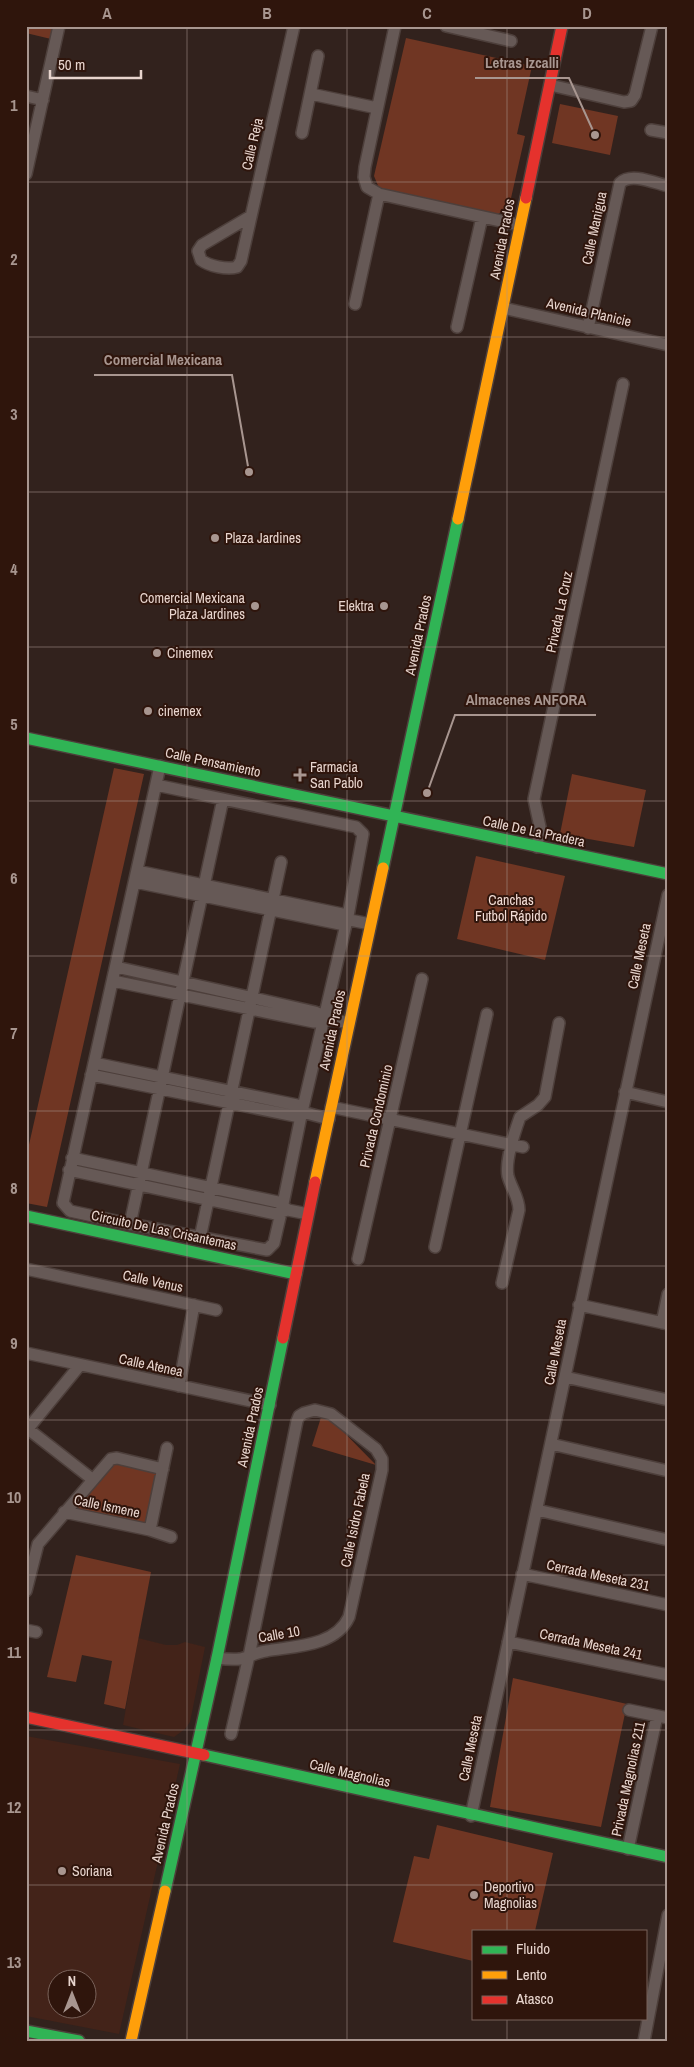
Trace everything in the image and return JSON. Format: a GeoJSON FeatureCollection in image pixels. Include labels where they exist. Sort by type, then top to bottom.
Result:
{"type":"FeatureCollection","features":[{"type":"Feature","properties":{"kind":"main road","name":"Avenida Prados"},"geometry":{"type":"LineString","coordinates":[[131,2041],[196,1752],[270,1406],[308,1214],[562,26]]}},
{"type":"Feature","properties":{"kind":"main road","name":"Calle Pensamiento"},"geometry":{"type":"LineString","coordinates":[[26,738],[394,815]]}},
{"type":"Feature","properties":{"kind":"main road","name":"Calle De La Pradera"},"geometry":{"type":"LineString","coordinates":[[394,815],[668,874]]}},
{"type":"Feature","properties":{"kind":"main road","name":"Circuito De Las Crisantemas"},"geometry":{"type":"LineString","coordinates":[[26,1216],[296,1274]]}},
{"type":"Feature","properties":{"kind":"main road","name":"Calle Magnolias"},"geometry":{"type":"LineString","coordinates":[[26,1716],[196,1752],[471,1816],[668,1857]]}},
{"type":"Feature","properties":{"kind":"main road"},"geometry":{"type":"LineString","coordinates":[[26,2031],[72,2040]]}},
{"type":"Feature","properties":{"kind":"street"},"geometry":{"type":"LineString","coordinates":[[26,174],[59,26]]}},
{"type":"Feature","properties":{"kind":"street","name":"Calle Reja"},"geometry":{"type":"LineString","coordinates":[[251,216],[202,245],[198,251],[201,260],[206,264],[230,268],[237,267],[241,262],[294,26]]}},
{"type":"Feature","properties":{"kind":"street"},"geometry":{"type":"LineString","coordinates":[[395,26],[364,177],[367,187],[379,194],[519,225]]}},
{"type":"Feature","properties":{"kind":"street"},"geometry":{"type":"LineString","coordinates":[[446,26],[511,41]]}},
{"type":"Feature","properties":{"kind":"street"},"geometry":{"type":"LineString","coordinates":[[550,85],[624,102],[631,101],[635,95],[652,26]]}},
{"type":"Feature","properties":{"kind":"street"},"geometry":{"type":"LineString","coordinates":[[302,133],[318,56]]}},
{"type":"Feature","properties":{"kind":"street"},"geometry":{"type":"LineString","coordinates":[[311,94],[377,108]]}},
{"type":"Feature","properties":{"kind":"street"},"geometry":{"type":"LineString","coordinates":[[26,96],[43,100]]}},
{"type":"Feature","properties":{"kind":"street"},"geometry":{"type":"LineString","coordinates":[[651,130],[668,133]]}},
{"type":"Feature","properties":{"kind":"street","name":"Calle Manigua"},"geometry":{"type":"LineString","coordinates":[[588,328],[620,183],[631,178],[668,186]]}},
{"type":"Feature","properties":{"kind":"street"},"geometry":{"type":"LineString","coordinates":[[356,304],[379,194]]}},
{"type":"Feature","properties":{"kind":"street"},"geometry":{"type":"LineString","coordinates":[[457,327],[482,217]]}},
{"type":"Feature","properties":{"kind":"street","name":"Avenida Planicie"},"geometry":{"type":"LineString","coordinates":[[503,308],[668,345]]}},
{"type":"Feature","properties":{"kind":"street","name":"Privada La Cruz"},"geometry":{"type":"LineString","coordinates":[[537,846],[540,827],[534,799],[623,384]]}},
{"type":"Feature","properties":{"kind":"street"},"geometry":{"type":"LineString","coordinates":[[156,785],[360,829],[363,838],[348,920],[303,1113],[284,1209],[274,1243],[266,1250],[130,1224],[66,1209],[63,1200],[160,766]]}},
{"type":"Feature","properties":{"kind":"street"},"geometry":{"type":"LineString","coordinates":[[130,1224],[223,799]]}},
{"type":"Feature","properties":{"kind":"street"},"geometry":{"type":"LineString","coordinates":[[200,1238],[280,862]]}},
{"type":"Feature","properties":{"kind":"street"},"geometry":{"type":"LineString","coordinates":[[136,877],[271,904],[340,924],[348,920],[370,924]]}},
{"type":"Feature","properties":{"kind":"street","name":"Calle Meseta"},"geometry":{"type":"LineString","coordinates":[[471,1816],[624,1092],[668,895]]}},
{"type":"Feature","properties":{"kind":"street"},"geometry":{"type":"LineString","coordinates":[[116,967],[251,996],[315,1012],[326,1019]]}},
{"type":"Feature","properties":{"kind":"street","name":"Privada Condominio"},"geometry":{"type":"LineString","coordinates":[[358,1259],[422,979]]}},
{"type":"Feature","properties":{"kind":"street"},"geometry":{"type":"LineString","coordinates":[[113,981],[248,1010],[349,1022]]}},
{"type":"Feature","properties":{"kind":"street"},"geometry":{"type":"LineString","coordinates":[[435,1248],[487,1014]]}},
{"type":"Feature","properties":{"kind":"street"},"geometry":{"type":"LineString","coordinates":[[502,1283],[518,1210],[518,1199],[507,1174],[517,1146],[520,1117],[538,1105],[545,1097],[559,1023]]}},
{"type":"Feature","properties":{"kind":"street"},"geometry":{"type":"LineString","coordinates":[[94,1063],[230,1090],[297,1106],[303,1113]]}},
{"type":"Feature","properties":{"kind":"street"},"geometry":{"type":"LineString","coordinates":[[91,1075],[294,1116],[303,1113],[330,1113],[390,1119],[517,1146]]}},
{"type":"Feature","properties":{"kind":"street"},"geometry":{"type":"LineString","coordinates":[[624,1092],[668,1102]]}},
{"type":"Feature","properties":{"kind":"street"},"geometry":{"type":"LineString","coordinates":[[72,1158],[140,1173],[276,1214],[284,1209],[308,1214]]}},
{"type":"Feature","properties":{"kind":"street"},"geometry":{"type":"LineString","coordinates":[[69,1170],[138,1185],[209,1193]]}},
{"type":"Feature","properties":{"kind":"street","name":"Calle Venus"},"geometry":{"type":"LineString","coordinates":[[26,1269],[194,1305],[179,1386]]}},
{"type":"Feature","properties":{"kind":"street"},"geometry":{"type":"LineString","coordinates":[[580,1305],[665,1323],[668,1294]]}},
{"type":"Feature","properties":{"kind":"street"},"geometry":{"type":"LineString","coordinates":[[194,1305],[216,1310]]}},
{"type":"Feature","properties":{"kind":"street","name":"Calle Atenea"},"geometry":{"type":"LineString","coordinates":[[26,1353],[270,1406]]}},
{"type":"Feature","properties":{"kind":"street"},"geometry":{"type":"LineString","coordinates":[[27,1430],[80,1365]]}},
{"type":"Feature","properties":{"kind":"street"},"geometry":{"type":"LineString","coordinates":[[565,1377],[668,1400]]}},
{"type":"Feature","properties":{"kind":"street","name":"Calle Isidro Fabela"},"geometry":{"type":"LineString","coordinates":[[250,1656],[297,1422],[299,1416],[308,1411],[326,1412],[376,1449],[382,1464],[349,1617],[343,1627]]}},
{"type":"Feature","properties":{"kind":"street","name":"Calle Ismene"},"geometry":{"type":"LineString","coordinates":[[27,1430],[92,1479]]}},
{"type":"Feature","properties":{"kind":"street"},"geometry":{"type":"LineString","coordinates":[[551,1444],[668,1471]]}},
{"type":"Feature","properties":{"kind":"street"},"geometry":{"type":"LineString","coordinates":[[163,1469],[167,1448]]}},
{"type":"Feature","properties":{"kind":"street","name":"Calle Ismene"},"geometry":{"type":"LineString","coordinates":[[26,1591],[38,1544],[64,1512],[92,1479],[110,1460],[115,1458],[163,1469],[150,1530],[64,1512]]}},
{"type":"Feature","properties":{"kind":"street"},"geometry":{"type":"LineString","coordinates":[[537,1510],[668,1540]]}},
{"type":"Feature","properties":{"kind":"street"},"geometry":{"type":"LineString","coordinates":[[150,1530],[171,1537]]}},
{"type":"Feature","properties":{"kind":"street","name":"Cerrada Meseta 231"},"geometry":{"type":"LineString","coordinates":[[522,1574],[668,1606]]}},
{"type":"Feature","properties":{"kind":"street","name":"Calle 10"},"geometry":{"type":"LineString","coordinates":[[216,1658],[233,1660],[265,1651],[304,1646],[330,1637],[343,1627]]}},
{"type":"Feature","properties":{"kind":"street","name":"Cerrada Meseta 241"},"geometry":{"type":"LineString","coordinates":[[508,1642],[668,1675]]}},
{"type":"Feature","properties":{"kind":"street"},"geometry":{"type":"LineString","coordinates":[[232,1734],[250,1656]]}},
{"type":"Feature","properties":{"kind":"street"},"geometry":{"type":"LineString","coordinates":[[630,1710],[662,1717]]}},
{"type":"Feature","properties":{"kind":"street","name":"Privada Magnolias 211"},"geometry":{"type":"LineString","coordinates":[[628,1849],[662,1717]]}},
{"type":"Feature","properties":{"kind":"street"},"geometry":{"type":"LineString","coordinates":[[644,2041],[668,1915]]}},
{"type":"Feature","properties":{"kind":"shaded area"},"geometry":{"type":"Polygon","coordinates":[[[138,1638],[166,1645],[177,1645],[185,1642],[205,1647],[190,1722],[185,1729],[174,1737],[123,1725],[138,1638]]]}},
{"type":"Feature","properties":{"kind":"shaded area"},"geometry":{"type":"Polygon","coordinates":[[[26,1736],[180,1764],[119,2034],[26,2016],[26,1736]]]}},
{"type":"Feature","properties":{"kind":"green space"},"geometry":{"type":"Polygon","coordinates":[[[26,26],[54,26],[51,39],[26,33],[26,26]]]}},
{"type":"Feature","properties":{"kind":"green space"},"geometry":{"type":"Polygon","coordinates":[[[406,38],[532,66],[517,134],[525,136],[509,207],[498,214],[379,188],[374,176],[406,38]]]}},
{"type":"Feature","properties":{"kind":"green space"},"geometry":{"type":"Polygon","coordinates":[[[560,104],[618,116],[610,155],[552,143],[560,104]]]}},
{"type":"Feature","properties":{"kind":"green space"},"geometry":{"type":"Polygon","coordinates":[[[114,768],[144,774],[47,1207],[26,1203],[26,1158],[114,768]]]}},
{"type":"Feature","properties":{"kind":"green space"},"geometry":{"type":"Polygon","coordinates":[[[572,774],[646,790],[634,847],[560,834],[572,774]]]}},
{"type":"Feature","properties":{"kind":"green space","name":"Canchas Futbol Rápido"},"geometry":{"type":"Polygon","coordinates":[[[476,856],[565,876],[545,960],[457,939],[476,856]]]}},
{"type":"Feature","properties":{"kind":"green space"},"geometry":{"type":"Polygon","coordinates":[[[323,1411],[376,1465],[312,1446],[323,1411]]]}},
{"type":"Feature","properties":{"kind":"green space"},"geometry":{"type":"Polygon","coordinates":[[[110,1452],[161,1464],[150,1529],[68,1517],[110,1452]]]}},
{"type":"Feature","properties":{"kind":"green space"},"geometry":{"type":"Polygon","coordinates":[[[76,1555],[151,1572],[125,1709],[104,1704],[112,1661],[82,1655],[76,1682],[47,1677],[76,1555]]]}},
{"type":"Feature","properties":{"kind":"green space"},"geometry":{"type":"Polygon","coordinates":[[[513,1678],[627,1704],[601,1827],[490,1807],[513,1678]]]}},
{"type":"Feature","properties":{"kind":"green space","name":"Deportivo Magnolias"},"geometry":{"type":"Polygon","coordinates":[[[437,1825],[553,1853],[535,1930],[472,1930],[472,1961],[393,1942],[414,1856],[429,1859],[437,1825]]]}},
{"type":"Feature","properties":{"kind":"traffic: fast"},"geometry":{"type":"LineString","coordinates":[[383,868],[458,519]]}},
{"type":"Feature","properties":{"kind":"traffic: fast"},"geometry":{"type":"LineString","coordinates":[[26,738],[668,874]]}},
{"type":"Feature","properties":{"kind":"traffic: fast"},"geometry":{"type":"LineString","coordinates":[[26,1216],[296,1274]]}},
{"type":"Feature","properties":{"kind":"traffic: fast"},"geometry":{"type":"LineString","coordinates":[[165,1891],[217,1658],[283,1338]]}},
{"type":"Feature","properties":{"kind":"traffic: fast"},"geometry":{"type":"LineString","coordinates":[[204,1755],[668,1857]]}},
{"type":"Feature","properties":{"kind":"traffic: fast"},"geometry":{"type":"LineString","coordinates":[[26,2031],[79,2041]]}},
{"type":"Feature","properties":{"kind":"traffic: slow"},"geometry":{"type":"LineString","coordinates":[[458,519],[526,198]]}},
{"type":"Feature","properties":{"kind":"traffic: slow"},"geometry":{"type":"LineString","coordinates":[[315,1182],[383,868]]}},
{"type":"Feature","properties":{"kind":"traffic: slow"},"geometry":{"type":"LineString","coordinates":[[131,2041],[165,1891]]}},
{"type":"Feature","properties":{"kind":"traffic: jam"},"geometry":{"type":"LineString","coordinates":[[526,198],[562,26]]}},
{"type":"Feature","properties":{"kind":"traffic: jam"},"geometry":{"type":"LineString","coordinates":[[283,1338],[315,1182]]}},
{"type":"Feature","properties":{"kind":"traffic: jam"},"geometry":{"type":"LineString","coordinates":[[26,1717],[204,1755]]}},
{"type":"Feature","properties":{"kind":"place","name":"Letras Izcalli"},"geometry":{"type":"Point","coordinates":[595,135]}},
{"type":"Feature","properties":{"kind":"place","name":"Comercial Mexicana"},"geometry":{"type":"Point","coordinates":[249,472]}},
{"type":"Feature","properties":{"kind":"place","name":"Plaza Jardines"},"geometry":{"type":"Point","coordinates":[215,538]}},
{"type":"Feature","properties":{"kind":"place","name":"Comercial Mexicana Plaza Jardines"},"geometry":{"type":"Point","coordinates":[255,606]}},
{"type":"Feature","properties":{"kind":"place","name":"Elektra"},"geometry":{"type":"Point","coordinates":[384,606]}},
{"type":"Feature","properties":{"kind":"place","name":"Cinemex"},"geometry":{"type":"Point","coordinates":[157,653]}},
{"type":"Feature","properties":{"kind":"place","name":"cinemex"},"geometry":{"type":"Point","coordinates":[148,711]}},
{"type":"Feature","properties":{"kind":"place","name":"Farmacia San Pablo"},"geometry":{"type":"Point","coordinates":[300,775]}},
{"type":"Feature","properties":{"kind":"place","name":"Almacenes ANFORA"},"geometry":{"type":"Point","coordinates":[427,793]}},
{"type":"Feature","properties":{"kind":"place","name":"Soriana"},"geometry":{"type":"Point","coordinates":[62,1871]}},
{"type":"Feature","properties":{"kind":"place","name":"Deportivo Magnolias"},"geometry":{"type":"Point","coordinates":[474,1895]}}]}
